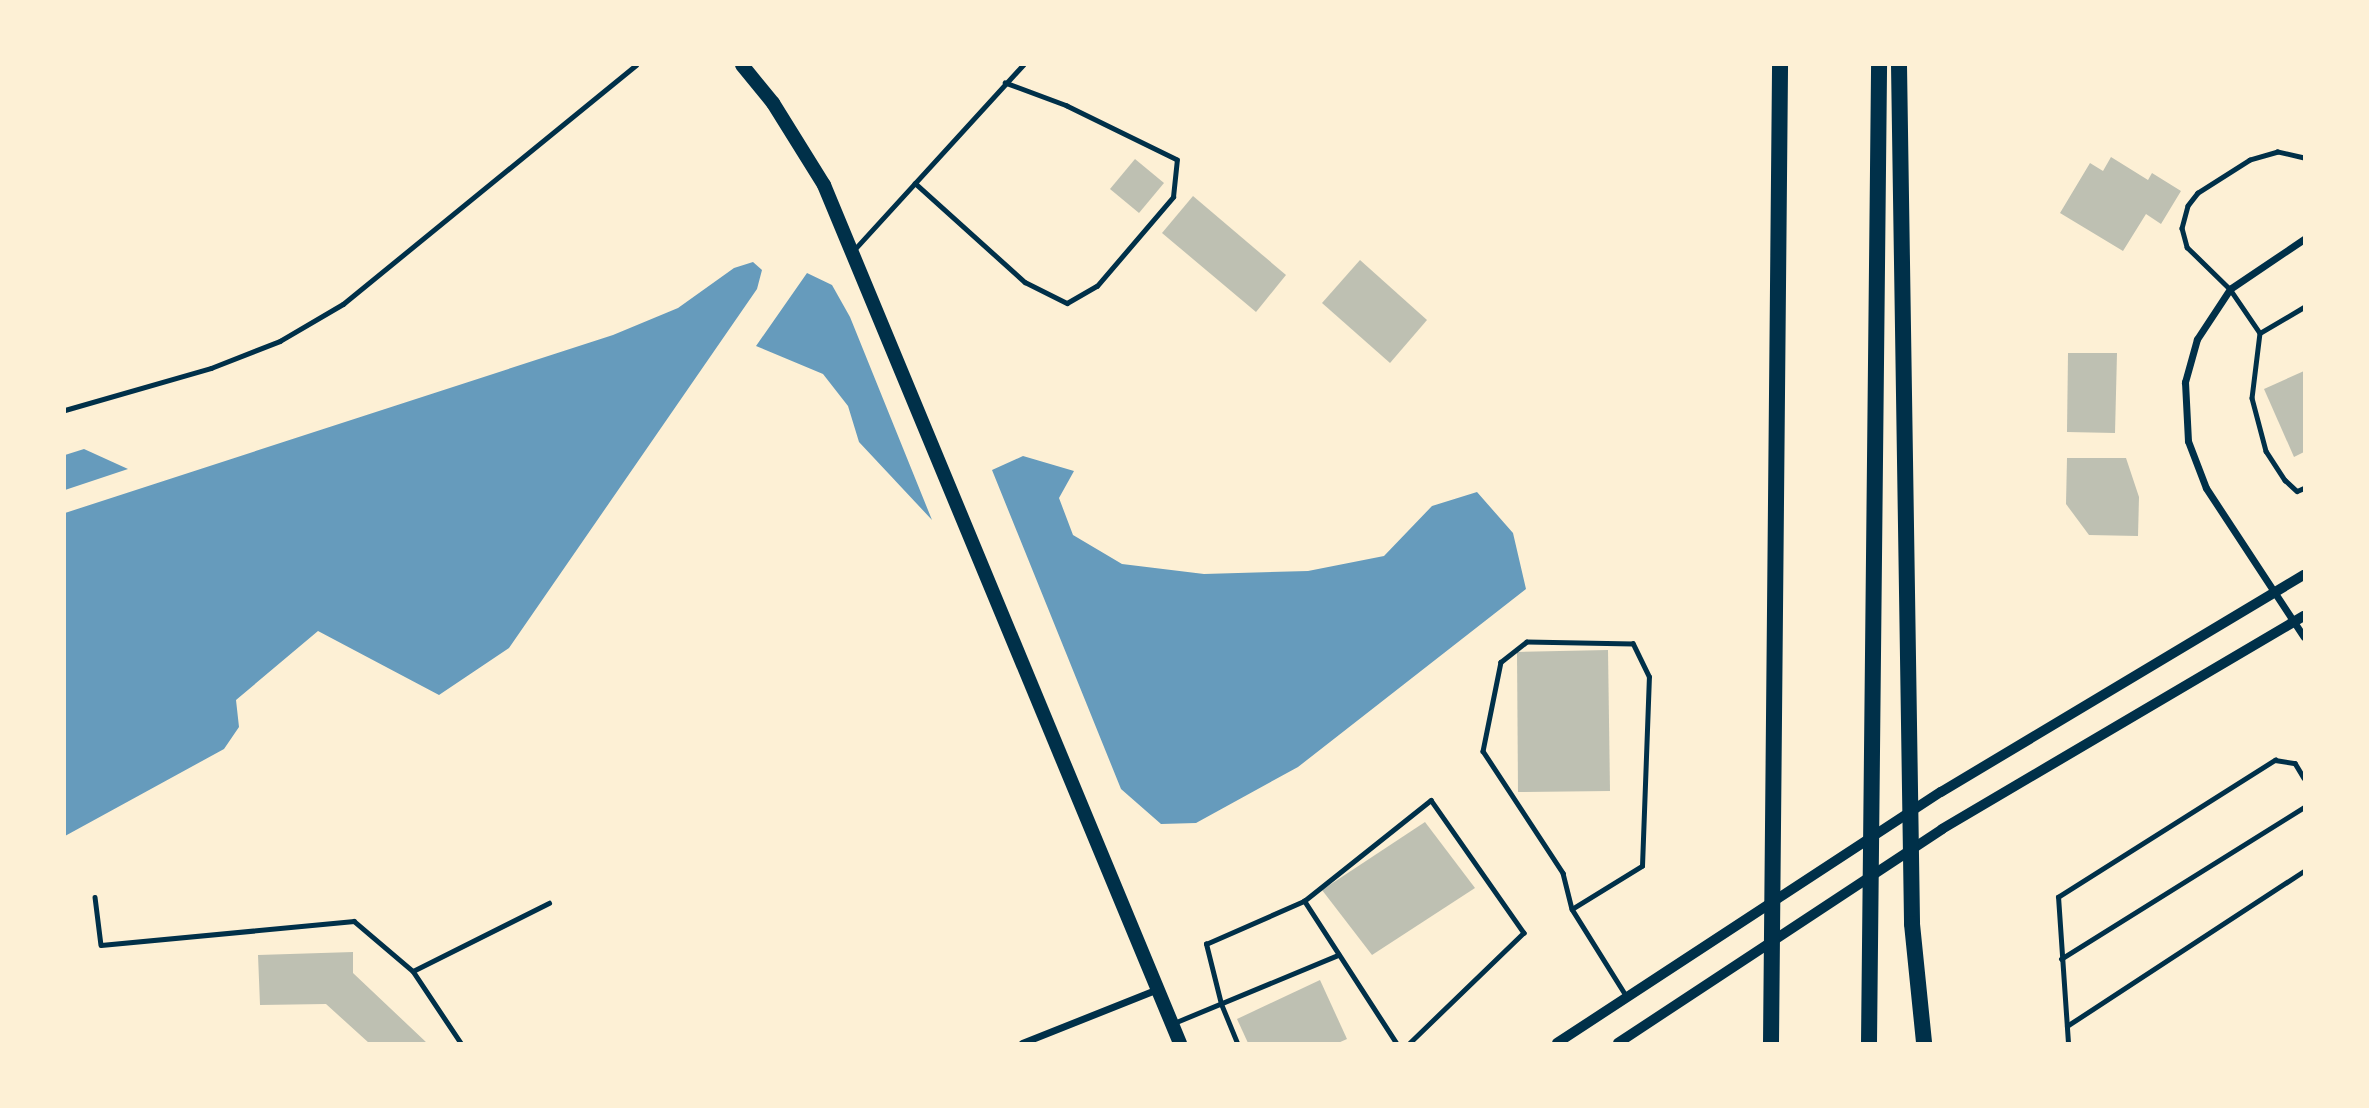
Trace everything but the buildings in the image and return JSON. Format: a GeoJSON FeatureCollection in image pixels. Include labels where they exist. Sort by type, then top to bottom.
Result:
{"type":"FeatureCollection","features":[{"type":"Feature","properties":{"kind":"highway"},"geometry":{"type":"LineString","coordinates":[[1771,1043],[1780,65]]}},
{"type":"Feature","properties":{"kind":"highway"},"geometry":{"type":"LineString","coordinates":[[1869,1043],[1879,65]]}},
{"type":"Feature","properties":{"kind":"highway"},"geometry":{"type":"LineString","coordinates":[[1899,65],[1912,924],[1924,1043]]}},
{"type":"Feature","properties":{"kind":"main road"},"geometry":{"type":"LineString","coordinates":[[743,65],[773,103],[824,185],[1180,1043]]}},
{"type":"Feature","properties":{"kind":"street"},"geometry":{"type":"LineString","coordinates":[[2304,239],[2230,289],[2197,339],[2185,382],[2188,441],[2206,488],[2275,591],[2300,619],[2304,637]]}},
{"type":"Feature","properties":{"kind":"street"},"geometry":{"type":"LineString","coordinates":[[1558,1043],[1941,792],[2304,575]]}},
{"type":"Feature","properties":{"kind":"street"},"geometry":{"type":"LineString","coordinates":[[1618,1043],[1942,829],[2300,619]]}},
{"type":"Feature","properties":{"kind":"street"},"geometry":{"type":"LineString","coordinates":[[1022,1043],[1158,989]]}},
{"type":"Feature","properties":{"kind":"lane"},"geometry":{"type":"LineString","coordinates":[[65,410],[211,368],[280,341],[343,303],[636,65]]}},
{"type":"Feature","properties":{"kind":"lane"},"geometry":{"type":"LineString","coordinates":[[851,253],[1023,65]]}},
{"type":"Feature","properties":{"kind":"lane"},"geometry":{"type":"LineString","coordinates":[[915,183],[1025,282],[1067,303],[1097,286],[1173,197],[1177,160],[1066,106],[1006,83]]}},
{"type":"Feature","properties":{"kind":"lane"},"geometry":{"type":"LineString","coordinates":[[2304,158],[2278,152],[2250,160],[2198,193],[2188,206],[2182,228],[2187,247],[2230,289],[2260,333],[2252,398],[2266,451],[2285,481],[2297,491],[2304,488]]}},
{"type":"Feature","properties":{"kind":"lane"},"geometry":{"type":"LineString","coordinates":[[2260,333],[2304,307]]}},
{"type":"Feature","properties":{"kind":"lane"},"geometry":{"type":"LineString","coordinates":[[1572,909],[1642,866],[1648,677],[1633,643],[1527,642],[1501,662],[1483,751],[1563,873],[1572,909],[1627,998]]}},
{"type":"Feature","properties":{"kind":"lane"},"geometry":{"type":"LineString","coordinates":[[2068,1043],[2056,907],[2058,897],[2274,760],[2295,763],[2304,778]]}},
{"type":"Feature","properties":{"kind":"lane"},"geometry":{"type":"LineString","coordinates":[[1237,1043],[1221,1004],[1206,944],[1304,901],[1432,800],[1524,933],[1410,1043]]}},
{"type":"Feature","properties":{"kind":"lane"},"geometry":{"type":"LineString","coordinates":[[2061,959],[2304,807]]}},
{"type":"Feature","properties":{"kind":"lane"},"geometry":{"type":"LineString","coordinates":[[2067,1026],[2304,872]]}},
{"type":"Feature","properties":{"kind":"lane"},"geometry":{"type":"LineString","coordinates":[[95,897],[101,945],[354,921],[413,971],[461,1043]]}},
{"type":"Feature","properties":{"kind":"lane"},"geometry":{"type":"LineString","coordinates":[[1304,901],[1396,1043]]}},
{"type":"Feature","properties":{"kind":"lane"},"geometry":{"type":"LineString","coordinates":[[413,971],[549,903]]}},
{"type":"Feature","properties":{"kind":"lane"},"geometry":{"type":"LineString","coordinates":[[1172,1024],[1338,955]]}},
{"type":"Feature","properties":{"kind":"water"},"geometry":{"type":"Polygon","coordinates":[[[753,262],[762,270],[757,289],[509,648],[439,695],[318,631],[236,700],[239,727],[224,749],[65,836],[65,513],[613,335],[678,308],[734,268],[753,262]]]}},
{"type":"Feature","properties":{"kind":"water"},"geometry":{"type":"Polygon","coordinates":[[[807,273],[832,285],[850,317],[932,520],[859,442],[848,406],[823,374],[756,346],[807,273]]]}},
{"type":"Feature","properties":{"kind":"water"},"geometry":{"type":"Polygon","coordinates":[[[84,449],[128,469],[65,490],[65,455],[84,449]]]}},
{"type":"Feature","properties":{"kind":"water"},"geometry":{"type":"Polygon","coordinates":[[[1023,456],[1074,471],[1059,498],[1073,535],[1122,564],[1204,574],[1308,571],[1384,556],[1432,506],[1477,492],[1513,533],[1526,589],[1298,767],[1196,823],[1161,824],[1121,789],[992,470],[1023,456]]]}}]}
